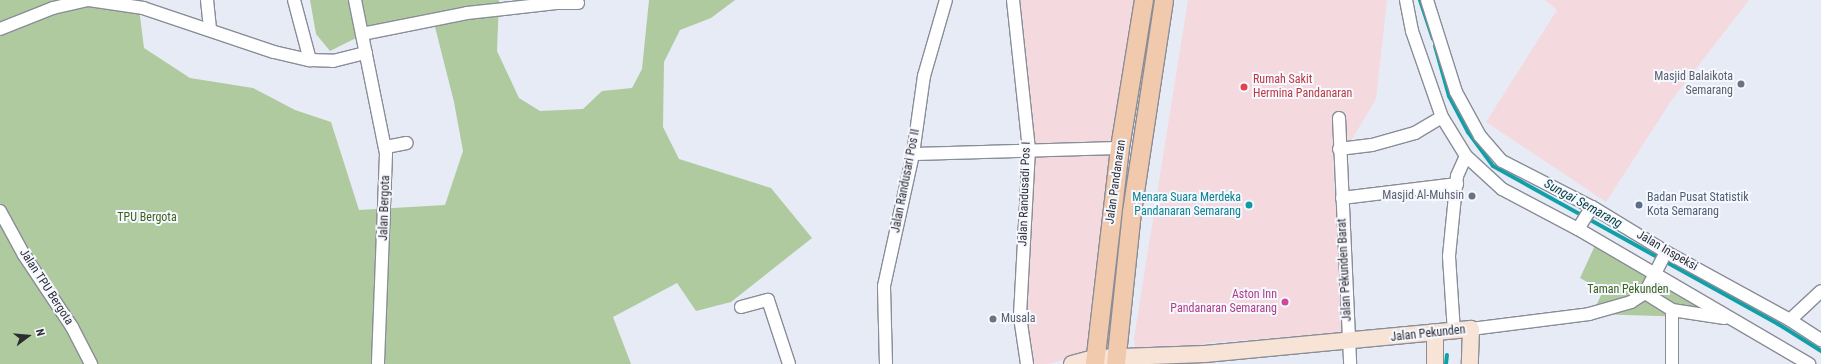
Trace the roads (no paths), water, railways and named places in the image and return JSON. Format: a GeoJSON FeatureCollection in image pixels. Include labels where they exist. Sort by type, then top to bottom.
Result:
{"type":"FeatureCollection","features":[{"type":"Feature","properties":{"kind":"main road","name":"Jalan Pandanaran"},"geometry":{"type":"LineString","coordinates":[[1095,361],[1120,148],[1144,0]]}},
{"type":"Feature","properties":{"kind":"main road","name":"Jalan Pandanaran"},"geometry":{"type":"LineString","coordinates":[[1116,361],[1132,212],[1164,0]]}},
{"type":"Feature","properties":{"kind":"main road","name":"Jalan Pekunden"},"geometry":{"type":"LineString","coordinates":[[1072,364],[1095,361],[1207,359],[1471,329]]}},
{"type":"Feature","properties":{"kind":"main road"},"geometry":{"type":"LineString","coordinates":[[1470,364],[1471,329]]}},
{"type":"Feature","properties":{"kind":"main road"},"geometry":{"type":"LineString","coordinates":[[1435,334],[1435,364]]}},
{"type":"Feature","properties":{"kind":"street"},"geometry":{"type":"LineString","coordinates":[[0,29],[53,8],[89,0],[143,8],[210,29],[274,52],[310,60],[333,61],[366,53]]}},
{"type":"Feature","properties":{"kind":"street"},"geometry":{"type":"LineString","coordinates":[[207,0],[210,29]]}},
{"type":"Feature","properties":{"kind":"street"},"geometry":{"type":"LineString","coordinates":[[294,0],[310,60]]}},
{"type":"Feature","properties":{"kind":"street","name":"Jalan Bergota"},"geometry":{"type":"LineString","coordinates":[[355,0],[386,147],[387,184],[378,364]]}},
{"type":"Feature","properties":{"kind":"street","name":"Jalan Randusari Pos II"},"geometry":{"type":"LineString","coordinates":[[886,364],[884,286],[912,154],[924,76],[946,0]]}},
{"type":"Feature","properties":{"kind":"street","name":"Jalan Randusadi Pos I"},"geometry":{"type":"LineString","coordinates":[[1013,0],[1029,149],[1020,317],[1027,364]]}},
{"type":"Feature","properties":{"kind":"street"},"geometry":{"type":"LineString","coordinates":[[1406,0],[1412,31],[1442,117],[1466,156],[1502,189],[1579,226],[1657,271],[1731,319],[1809,364]]}},
{"type":"Feature","properties":{"kind":"street","name":"Jalan Inspeksi"},"geometry":{"type":"LineString","coordinates":[[1427,0],[1450,78],[1480,136],[1502,161],[1591,208],[1665,254],[1778,313],[1821,340]]}},
{"type":"Feature","properties":{"kind":"street"},"geometry":{"type":"LineString","coordinates":[[362,34],[467,13],[558,3],[578,3]]}},
{"type":"Feature","properties":{"kind":"street"},"geometry":{"type":"LineString","coordinates":[[1339,149],[1378,144],[1415,133],[1442,117]]}},
{"type":"Feature","properties":{"kind":"street","name":"Jalan Pekunden Barat"},"geometry":{"type":"LineString","coordinates":[[1339,118],[1339,149],[1350,364]]}},
{"type":"Feature","properties":{"kind":"street"},"geometry":{"type":"LineString","coordinates":[[386,147],[407,143]]}},
{"type":"Feature","properties":{"kind":"street"},"geometry":{"type":"LineString","coordinates":[[912,154],[1029,149],[1120,148]]}},
{"type":"Feature","properties":{"kind":"street"},"geometry":{"type":"LineString","coordinates":[[1454,332],[1449,256],[1457,176],[1466,156]]}},
{"type":"Feature","properties":{"kind":"street"},"geometry":{"type":"LineString","coordinates":[[1342,198],[1457,184]]}},
{"type":"Feature","properties":{"kind":"street"},"geometry":{"type":"LineString","coordinates":[[1579,226],[1591,208]]}},
{"type":"Feature","properties":{"kind":"street","name":"Jalan TPU Bergota"},"geometry":{"type":"LineString","coordinates":[[0,210],[24,255],[72,327],[91,364]]}},
{"type":"Feature","properties":{"kind":"street"},"geometry":{"type":"LineString","coordinates":[[1665,254],[1645,293],[1672,310],[1731,319]]}},
{"type":"Feature","properties":{"kind":"street"},"geometry":{"type":"LineString","coordinates":[[1790,320],[1821,291]]}},
{"type":"Feature","properties":{"kind":"street","name":"Jalan Pekunden"},"geometry":{"type":"LineString","coordinates":[[1471,329],[1589,314],[1631,302],[1645,293]]}},
{"type":"Feature","properties":{"kind":"street"},"geometry":{"type":"LineString","coordinates":[[741,307],[765,299],[770,301],[789,364]]}},
{"type":"Feature","properties":{"kind":"street"},"geometry":{"type":"LineString","coordinates":[[1672,310],[1672,364]]}},
{"type":"Feature","properties":{"kind":"waterway","name":"Sungai Semarang"},"geometry":{"type":"LineString","coordinates":[[1420,0],[1433,39]]}},
{"type":"Feature","properties":{"kind":"waterway","name":"Sungai Semarang"},"geometry":{"type":"LineString","coordinates":[[1435,46],[1449,96],[1468,132],[1493,166],[1778,324],[1821,351]]}},
{"type":"Feature","properties":{"kind":"waterway"},"geometry":{"type":"LineString","coordinates":[[1446,364],[1447,355]]}},
{"type":"Feature","properties":{"kind":"place","name":"Masjid Balaikota Semarang"},"geometry":{"type":"Point","coordinates":[1741,84]}},
{"type":"Feature","properties":{"kind":"place","name":"Rumah Sakit Hermina Pandanaran"},"geometry":{"type":"Point","coordinates":[1244,87]}},
{"type":"Feature","properties":{"kind":"place","name":"Masjid Al-Muhsin"},"geometry":{"type":"Point","coordinates":[1472,196]}},
{"type":"Feature","properties":{"kind":"place","name":"Menara Suara Merdeka Pandanaran Semarang"},"geometry":{"type":"Point","coordinates":[1249,205]}},
{"type":"Feature","properties":{"kind":"place","name":"Badan Pusat Statistik Kota Semarang"},"geometry":{"type":"Point","coordinates":[1639,205]}},
{"type":"Feature","properties":{"kind":"place","name":"Aston Inn Pandanaran Semarang"},"geometry":{"type":"Point","coordinates":[1285,302]}},
{"type":"Feature","properties":{"kind":"place","name":"Musala"},"geometry":{"type":"Point","coordinates":[993,319]}},
{"type":"Feature","properties":{"kind":"park label","name":"TPU Bergota"},"geometry":{"type":"Point","coordinates":[147,218]}},
{"type":"Feature","properties":{"kind":"park label","name":"Taman Pekunden"},"geometry":{"type":"Point","coordinates":[1628,290]}}]}
